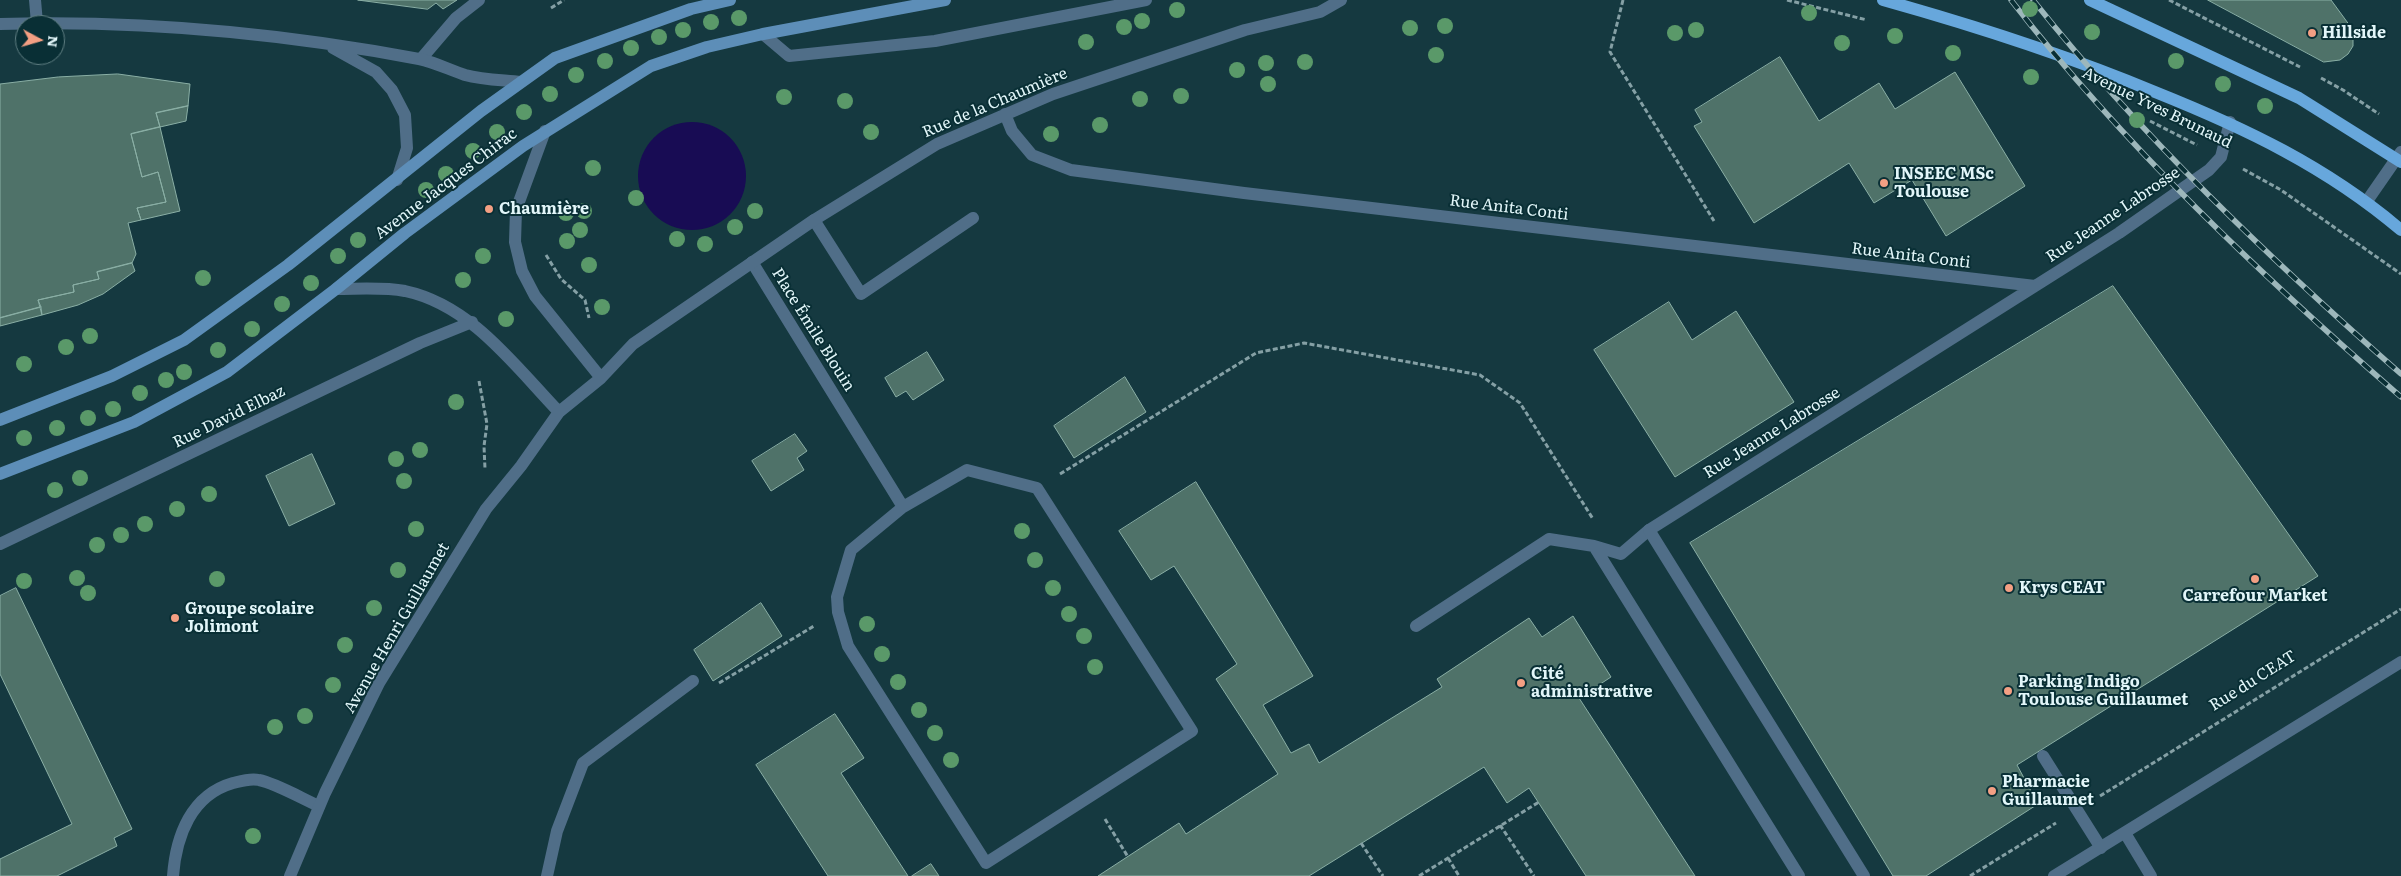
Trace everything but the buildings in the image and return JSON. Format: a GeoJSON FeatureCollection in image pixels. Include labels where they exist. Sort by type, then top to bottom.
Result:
{"type":"FeatureCollection","features":[{"type":"Feature","properties":{"kind":"main road","name":"Avenue Jacques Chirac"},"geometry":{"type":"LineString","coordinates":[[0,420],[112,376],[184,340],[288,265],[397,180],[481,111],[555,58],[691,4],[730,0]]}},
{"type":"Feature","properties":{"kind":"main road","name":"Avenue Jacques Chirac"},"geometry":{"type":"LineString","coordinates":[[0,474],[134,422],[227,372],[336,289],[405,233],[545,131],[651,66],[707,47],[763,34],[946,0]]}},
{"type":"Feature","properties":{"kind":"main road","name":"Avenue Yves Brunaud"},"geometry":{"type":"LineString","coordinates":[[1883,0],[1945,17],[2080,61],[2230,122],[2300,159],[2367,201],[2401,230]]}},
{"type":"Feature","properties":{"kind":"main road"},"geometry":{"type":"LineString","coordinates":[[2090,0],[2299,98],[2400,158]]}},
{"type":"Feature","properties":{"kind":"street"},"geometry":{"type":"LineString","coordinates":[[35,0],[36,15]]}},
{"type":"Feature","properties":{"kind":"street"},"geometry":{"type":"LineString","coordinates":[[421,59],[456,18],[479,0]]}},
{"type":"Feature","properties":{"kind":"street"},"geometry":{"type":"LineString","coordinates":[[763,34],[789,56],[935,41],[1146,0]]}},
{"type":"Feature","properties":{"kind":"street","name":"Rue de la Chaumière"},"geometry":{"type":"LineString","coordinates":[[600,378],[633,344],[814,220],[937,144],[1061,91],[1245,30],[1320,12],[1341,0]]}},
{"type":"Feature","properties":{"kind":"street"},"geometry":{"type":"LineString","coordinates":[[0,24],[15,24]]}},
{"type":"Feature","properties":{"kind":"street"},"geometry":{"type":"LineString","coordinates":[[65,24],[183,28],[326,44],[421,59],[467,75],[522,82]]}},
{"type":"Feature","properties":{"kind":"street"},"geometry":{"type":"LineString","coordinates":[[326,44],[376,72],[392,90],[405,115],[406,124],[407,148],[397,180]]}},
{"type":"Feature","properties":{"kind":"street","name":"Rue Anita Conti"},"geometry":{"type":"LineString","coordinates":[[1005,114],[1012,131],[1032,155],[1071,170],[1254,194],[2035,286]]}},
{"type":"Feature","properties":{"kind":"street"},"geometry":{"type":"LineString","coordinates":[[2221,157],[2230,122]]}},
{"type":"Feature","properties":{"kind":"street"},"geometry":{"type":"LineString","coordinates":[[545,131],[516,210],[515,242],[522,271],[535,296],[600,378]]}},
{"type":"Feature","properties":{"kind":"street","name":"Rue Jeanne Labrosse"},"geometry":{"type":"LineString","coordinates":[[1594,546],[1621,554],[1649,530],[2119,233],[2209,170],[2221,157]]}},
{"type":"Feature","properties":{"kind":"street"},"geometry":{"type":"LineString","coordinates":[[2367,201],[2400,158]]}},
{"type":"Feature","properties":{"kind":"street"},"geometry":{"type":"LineString","coordinates":[[814,220],[861,294],[973,218]]}},
{"type":"Feature","properties":{"kind":"street","name":"Place Émile Blouin"},"geometry":{"type":"LineString","coordinates":[[752,262],[903,507]]}},
{"type":"Feature","properties":{"kind":"street"},"geometry":{"type":"LineString","coordinates":[[336,289],[405,291],[436,301],[472,322],[559,412]]}},
{"type":"Feature","properties":{"kind":"street","name":"Rue David Elbaz"},"geometry":{"type":"LineString","coordinates":[[0,544],[420,343],[472,322]]}},
{"type":"Feature","properties":{"kind":"street","name":"Avenue Henri Guillaumet"},"geometry":{"type":"LineString","coordinates":[[290,876],[319,806],[379,682],[486,508],[521,466],[559,412],[600,378]]}},
{"type":"Feature","properties":{"kind":"street"},"geometry":{"type":"LineString","coordinates":[[967,470],[1037,488],[1192,732],[986,863],[848,646],[838,612],[837,597],[851,550],[903,507],[967,470]]}},
{"type":"Feature","properties":{"kind":"street"},"geometry":{"type":"LineString","coordinates":[[1649,530],[1864,876]]}},
{"type":"Feature","properties":{"kind":"street"},"geometry":{"type":"LineString","coordinates":[[1416,626],[1549,539],[1594,546],[1799,876]]}},
{"type":"Feature","properties":{"kind":"street"},"geometry":{"type":"LineString","coordinates":[[2054,876],[2399,667]]}},
{"type":"Feature","properties":{"kind":"street"},"geometry":{"type":"LineString","coordinates":[[547,876],[557,831],[583,763],[693,681]]}},
{"type":"Feature","properties":{"kind":"street"},"geometry":{"type":"LineString","coordinates":[[2042,756],[2101,848]]}},
{"type":"Feature","properties":{"kind":"street"},"geometry":{"type":"LineString","coordinates":[[173,876],[181,833],[190,814],[205,796],[225,785],[244,780],[260,780],[319,806]]}},
{"type":"Feature","properties":{"kind":"street"},"geometry":{"type":"LineString","coordinates":[[2125,833],[2150,876]]}},
{"type":"Feature","properties":{"kind":"path"},"geometry":{"type":"LineString","coordinates":[[551,8],[564,0]]}},
{"type":"Feature","properties":{"kind":"path"},"geometry":{"type":"LineString","coordinates":[[1623,0],[1610,52],[1732,251]]}},
{"type":"Feature","properties":{"kind":"path"},"geometry":{"type":"LineString","coordinates":[[1787,0],[1868,21]]}},
{"type":"Feature","properties":{"kind":"path"},"geometry":{"type":"LineString","coordinates":[[2169,0],[2308,72]]}},
{"type":"Feature","properties":{"kind":"path"},"geometry":{"type":"LineString","coordinates":[[2317,76],[2343,90],[2386,120]]}},
{"type":"Feature","properties":{"kind":"path","name":"Avenue Yves Brunaud"},"geometry":{"type":"LineString","coordinates":[[2141,116],[2281,190],[2401,274]]}},
{"type":"Feature","properties":{"kind":"path"},"geometry":{"type":"LineString","coordinates":[[1037,488],[1256,353],[1304,343],[1480,375],[1520,403],[1596,524],[1594,546]]}},
{"type":"Feature","properties":{"kind":"path"},"geometry":{"type":"LineString","coordinates":[[479,381],[487,424],[484,446],[486,508]]}},
{"type":"Feature","properties":{"kind":"path","name":"Rue du CEAT"},"geometry":{"type":"LineString","coordinates":[[1970,876],[2401,609]]}},
{"type":"Feature","properties":{"kind":"path"},"geometry":{"type":"LineString","coordinates":[[693,681],[712,687],[838,612]]}},
{"type":"Feature","properties":{"kind":"path"},"geometry":{"type":"LineString","coordinates":[[1091,796],[1128,857]]}},
{"type":"Feature","properties":{"kind":"path"},"geometry":{"type":"LineString","coordinates":[[1419,876],[1539,802]]}},
{"type":"Feature","properties":{"kind":"path"},"geometry":{"type":"LineString","coordinates":[[1500,825],[1534,876]]}},
{"type":"Feature","properties":{"kind":"path"},"geometry":{"type":"LineString","coordinates":[[1362,843],[1384,876]]}},
{"type":"Feature","properties":{"kind":"path"},"geometry":{"type":"LineString","coordinates":[[1448,858],[1459,876]]}},
{"type":"Feature","properties":{"kind":"shaded area"},"geometry":{"type":"Polygon","coordinates":[[[692,122],[713,126],[730,138],[742,155],[746,176],[742,197],[730,214],[713,226],[692,230],[671,226],[654,214],[642,197],[638,176],[642,155],[654,138],[671,126],[692,122]]]}},
{"type":"Feature","properties":{"kind":"railway"},"geometry":{"type":"LineString","coordinates":[[2011,0],[2100,107],[2197,208],[2297,305],[2401,397]]}},
{"type":"Feature","properties":{"kind":"railway"},"geometry":{"type":"LineString","coordinates":[[2033,0],[2118,100],[2209,195],[2352,331],[2401,374]]}},
{"type":"Feature","properties":{"kind":"place","name":"Hillside"},"geometry":{"type":"Point","coordinates":[2312,33]}},
{"type":"Feature","properties":{"kind":"place","name":"INSEEC MSc Toulouse"},"geometry":{"type":"Point","coordinates":[1884,183]}},
{"type":"Feature","properties":{"kind":"place","name":"Chaumière"},"geometry":{"type":"Point","coordinates":[489,209]}},
{"type":"Feature","properties":{"kind":"place","name":"Carrefour Market"},"geometry":{"type":"Point","coordinates":[2255,579]}},
{"type":"Feature","properties":{"kind":"place","name":"Krys CEAT"},"geometry":{"type":"Point","coordinates":[2009,588]}},
{"type":"Feature","properties":{"kind":"place","name":"Groupe scolaire Jolimont"},"geometry":{"type":"Point","coordinates":[175,618]}},
{"type":"Feature","properties":{"kind":"place","name":"Cité administrative"},"geometry":{"type":"Point","coordinates":[1521,683]}},
{"type":"Feature","properties":{"kind":"place","name":"Parking Indigo Toulouse Guillaumet"},"geometry":{"type":"Point","coordinates":[2008,691]}},
{"type":"Feature","properties":{"kind":"place","name":"Pharmacie Guillaumet"},"geometry":{"type":"Point","coordinates":[1992,791]}}]}
